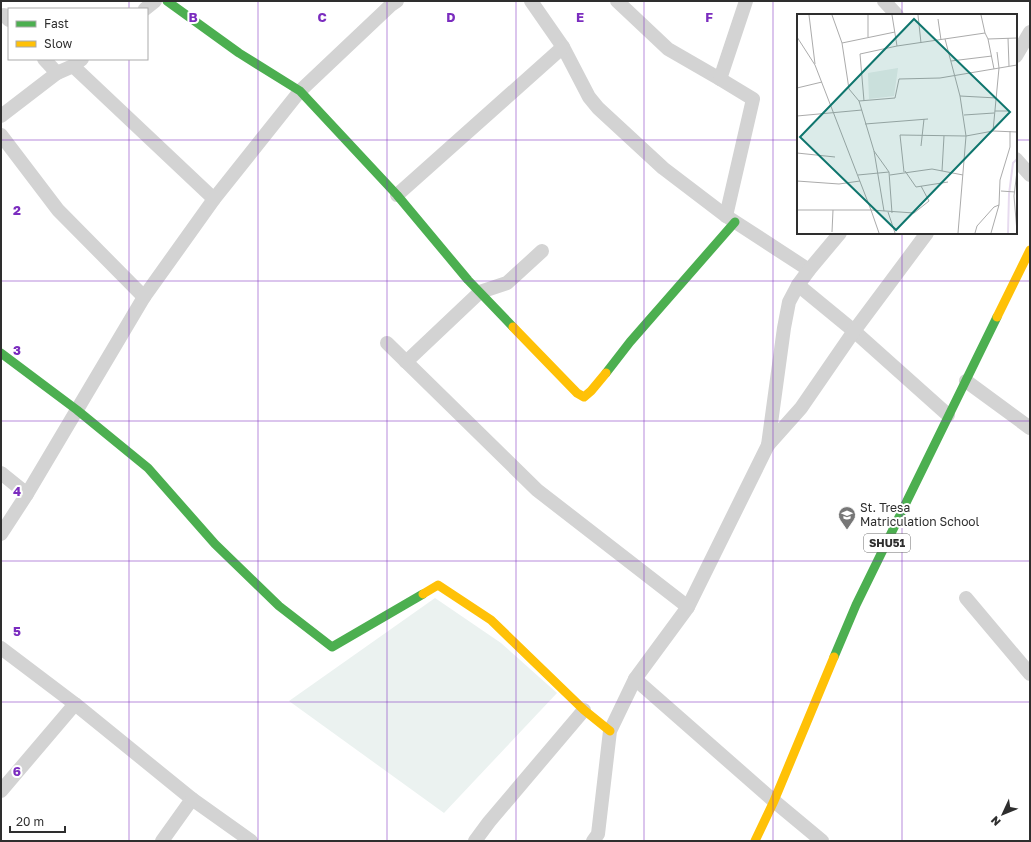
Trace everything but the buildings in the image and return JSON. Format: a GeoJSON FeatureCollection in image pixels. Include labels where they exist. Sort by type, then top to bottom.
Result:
{"type":"FeatureCollection","features":[{"type":"Feature","properties":{"kind":"street"},"geometry":{"type":"LineString","coordinates":[[146,8],[155,1]]}},
{"type":"Feature","properties":{"kind":"street"},"geometry":{"type":"LineString","coordinates":[[167,1],[239,53],[300,91],[397,195],[468,280],[577,393],[584,397],[591,391],[630,342],[663,305],[730,219],[753,99],[668,49],[617,1]]}},
{"type":"Feature","properties":{"kind":"street"},"geometry":{"type":"LineString","coordinates":[[1,534],[27,494],[144,297],[214,199],[300,91],[397,1]]}},
{"type":"Feature","properties":{"kind":"street"},"geometry":{"type":"LineString","coordinates":[[531,1],[563,47],[589,97],[596,106],[663,168],[730,219],[809,270]]}},
{"type":"Feature","properties":{"kind":"street"},"geometry":{"type":"LineString","coordinates":[[720,79],[746,1]]}},
{"type":"Feature","properties":{"kind":"street"},"geometry":{"type":"LineString","coordinates":[[884,1],[896,14]]}},
{"type":"Feature","properties":{"kind":"street"},"geometry":{"type":"LineString","coordinates":[[1017,54],[1030,32]]}},
{"type":"Feature","properties":{"kind":"street"},"geometry":{"type":"LineString","coordinates":[[397,195],[563,47]]}},
{"type":"Feature","properties":{"kind":"street"},"geometry":{"type":"LineString","coordinates":[[45,60],[57,73]]}},
{"type":"Feature","properties":{"kind":"street"},"geometry":{"type":"LineString","coordinates":[[1,116],[57,73],[77,62],[214,199]]}},
{"type":"Feature","properties":{"kind":"street"},"geometry":{"type":"LineString","coordinates":[[1,135],[58,210],[144,297]]}},
{"type":"Feature","properties":{"kind":"street"},"geometry":{"type":"LineString","coordinates":[[1017,161],[1030,175]]}},
{"type":"Feature","properties":{"kind":"street"},"geometry":{"type":"LineString","coordinates":[[768,445],[789,302],[798,285],[809,270],[839,234]]}},
{"type":"Feature","properties":{"kind":"street"},"geometry":{"type":"LineString","coordinates":[[593,841],[598,834],[610,731],[635,679],[688,607],[768,445],[801,408],[854,331],[926,234]]}},
{"type":"Feature","properties":{"kind":"street","name":"SHU51"},"geometry":{"type":"LineString","coordinates":[[756,841],[856,605],[1030,250]]}},
{"type":"Feature","properties":{"kind":"street"},"geometry":{"type":"LineString","coordinates":[[406,362],[480,292],[507,283],[542,251]]}},
{"type":"Feature","properties":{"kind":"street"},"geometry":{"type":"LineString","coordinates":[[798,285],[854,331],[948,415]]}},
{"type":"Feature","properties":{"kind":"street"},"geometry":{"type":"LineString","coordinates":[[387,343],[537,490],[688,607]]}},
{"type":"Feature","properties":{"kind":"street"},"geometry":{"type":"LineString","coordinates":[[1,353],[77,410],[148,468],[215,544],[280,606],[332,647],[438,585],[491,620],[551,680],[610,731]]}},
{"type":"Feature","properties":{"kind":"street"},"geometry":{"type":"LineString","coordinates":[[966,381],[1030,428]]}},
{"type":"Feature","properties":{"kind":"street"},"geometry":{"type":"LineString","coordinates":[[1,473],[27,494]]}},
{"type":"Feature","properties":{"kind":"street"},"geometry":{"type":"LineString","coordinates":[[966,598],[1030,674]]}},
{"type":"Feature","properties":{"kind":"street"},"geometry":{"type":"LineString","coordinates":[[1,648],[75,704],[192,799],[251,841]]}},
{"type":"Feature","properties":{"kind":"street"},"geometry":{"type":"LineString","coordinates":[[635,679],[822,841]]}},
{"type":"Feature","properties":{"kind":"street"},"geometry":{"type":"LineString","coordinates":[[1,792],[75,704]]}},
{"type":"Feature","properties":{"kind":"street"},"geometry":{"type":"LineString","coordinates":[[475,841],[489,822],[584,710]]}},
{"type":"Feature","properties":{"kind":"street"},"geometry":{"type":"LineString","coordinates":[[162,841],[192,799]]}},
{"type":"Feature","properties":{"kind":"shaded area"},"geometry":{"type":"Polygon","coordinates":[[[435,598],[501,643],[557,693],[444,813],[289,701],[435,598]]]}},
{"type":"Feature","properties":{"kind":"traffic: fast"},"geometry":{"type":"LineString","coordinates":[[167,1],[239,53],[300,91],[397,195],[468,280],[513,327]]}},
{"type":"Feature","properties":{"kind":"traffic: fast"},"geometry":{"type":"LineString","coordinates":[[606,373],[630,342],[735,222]]}},
{"type":"Feature","properties":{"kind":"traffic: fast"},"geometry":{"type":"LineString","coordinates":[[834,657],[856,605],[997,317]]}},
{"type":"Feature","properties":{"kind":"traffic: fast"},"geometry":{"type":"LineString","coordinates":[[1,353],[77,410],[148,468],[215,544],[279,606],[332,647],[423,594]]}},
{"type":"Feature","properties":{"kind":"traffic: slow"},"geometry":{"type":"LineString","coordinates":[[997,317],[1030,250]]}},
{"type":"Feature","properties":{"kind":"traffic: slow"},"geometry":{"type":"LineString","coordinates":[[513,327],[577,393],[584,397],[606,373]]}},
{"type":"Feature","properties":{"kind":"traffic: slow"},"geometry":{"type":"LineString","coordinates":[[423,594],[438,585],[491,620],[584,710],[610,731]]}},
{"type":"Feature","properties":{"kind":"traffic: slow"},"geometry":{"type":"LineString","coordinates":[[755,841],[774,801],[834,657]]}},
{"type":"Feature","properties":{"kind":"place","name":"St. Tresa Matriculation School"},"geometry":{"type":"Point","coordinates":[847,530]}}]}
